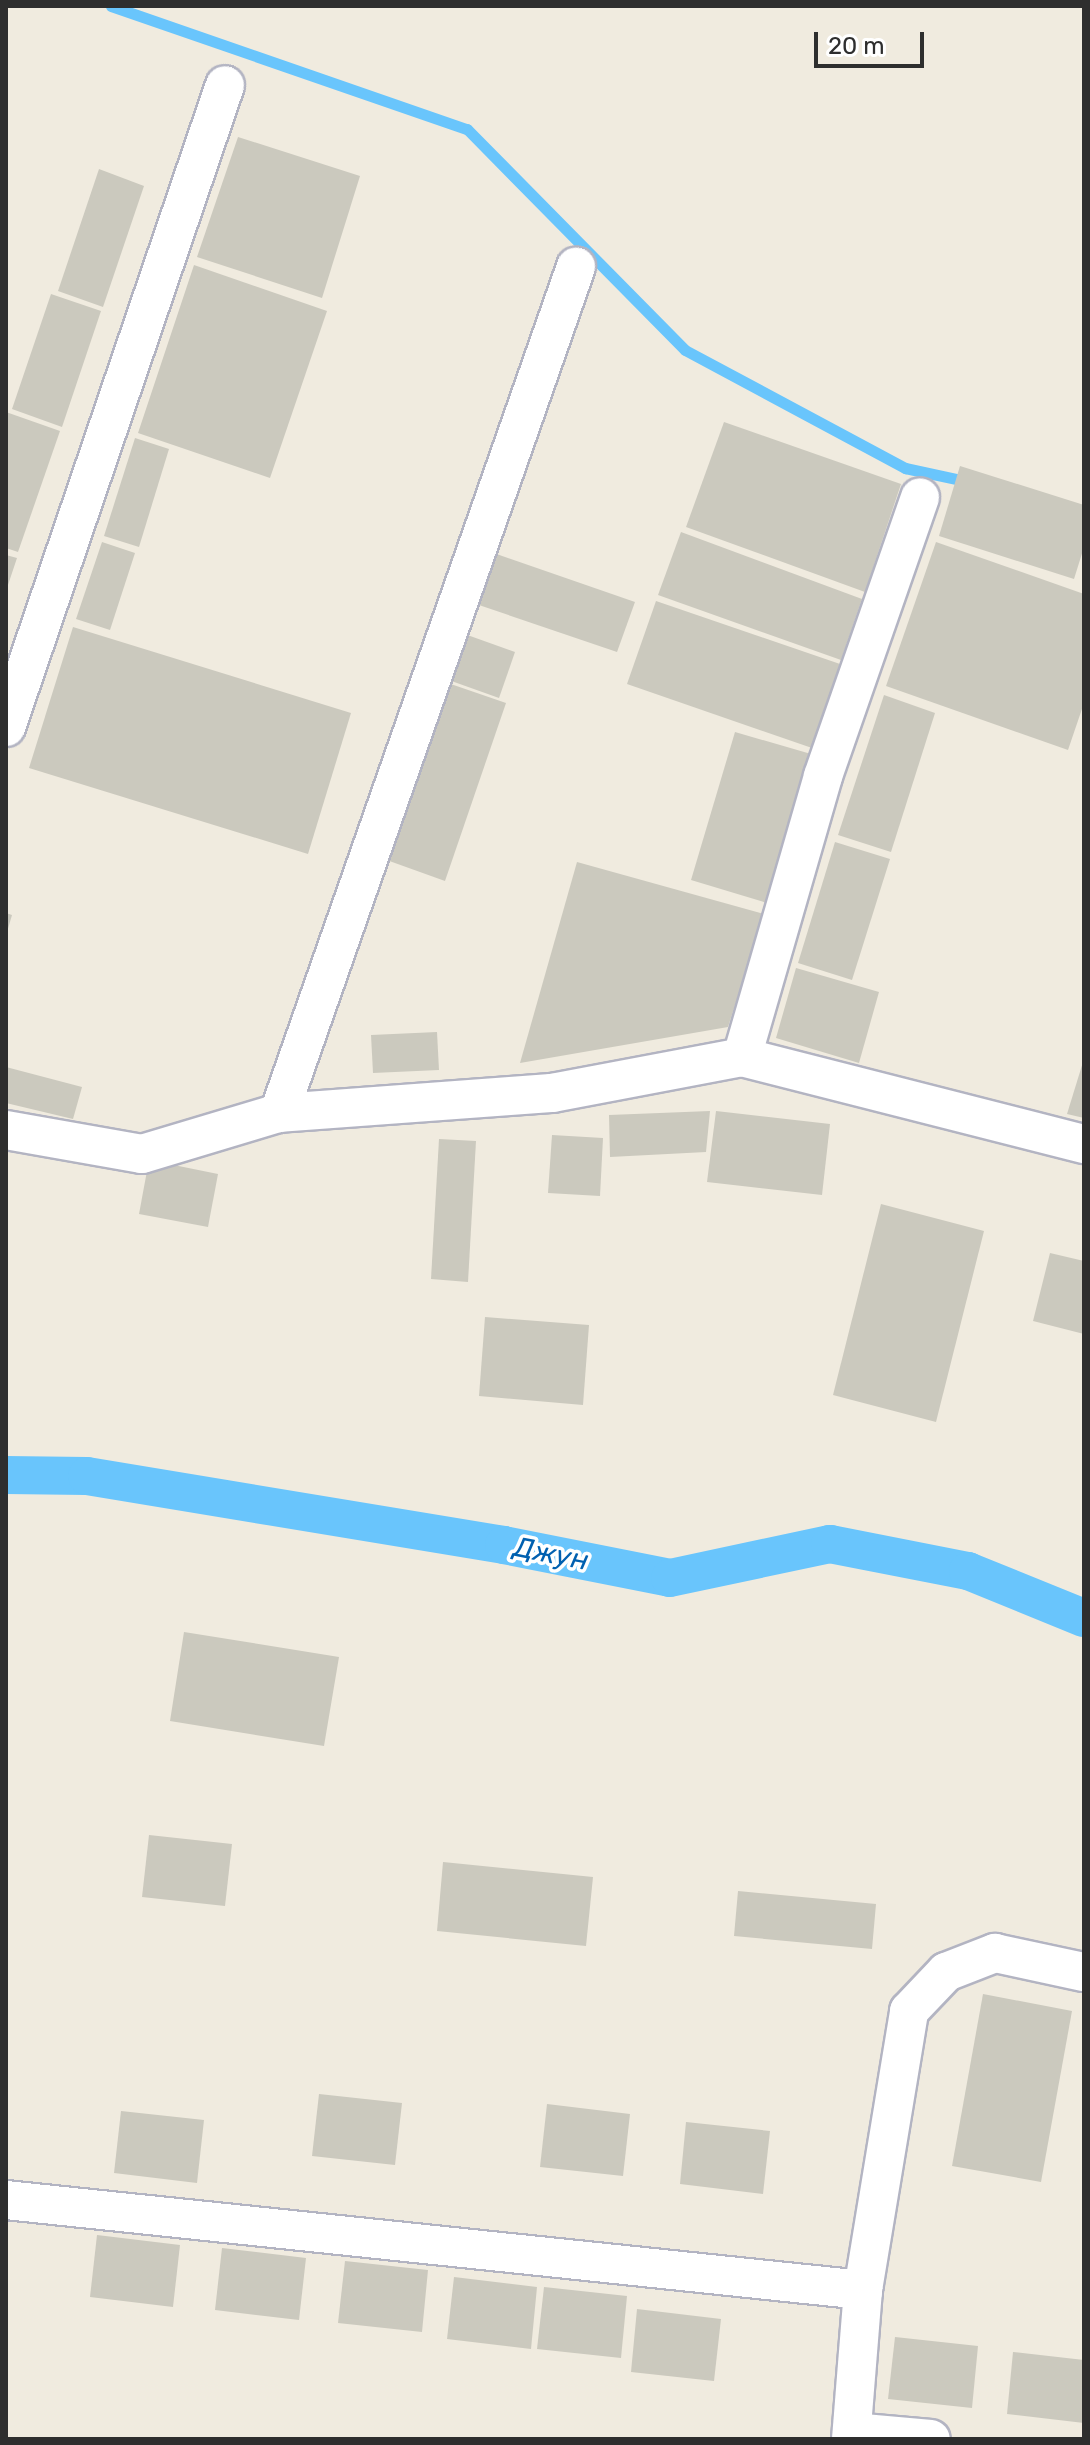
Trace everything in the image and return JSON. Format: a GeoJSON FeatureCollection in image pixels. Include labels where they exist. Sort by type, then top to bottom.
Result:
{"type":"FeatureCollection","features":[{"type":"Feature","properties":{"kind":"street"},"geometry":{"type":"LineString","coordinates":[[6,727],[225,85]]}},
{"type":"Feature","properties":{"kind":"street"},"geometry":{"type":"LineString","coordinates":[[279,1113],[576,267]]}},
{"type":"Feature","properties":{"kind":"street"},"geometry":{"type":"LineString","coordinates":[[742,1057],[828,762],[920,497]]}},
{"type":"Feature","properties":{"kind":"street"},"geometry":{"type":"LineString","coordinates":[[6,1130],[142,1154],[279,1113],[552,1093],[742,1057],[1084,1144]]}},
{"type":"Feature","properties":{"kind":"street"},"geometry":{"type":"LineString","coordinates":[[931,2439],[852,2435],[863,2290],[909,2011],[946,1972],[995,1953],[1084,1972]]}},
{"type":"Feature","properties":{"kind":"street"},"geometry":{"type":"LineString","coordinates":[[6,2200],[863,2290]]}},
{"type":"Feature","properties":{"kind":"building"},"geometry":{"type":"Polygon","coordinates":[[[238,137],[360,176],[322,298],[197,257],[238,137]]]}},
{"type":"Feature","properties":{"kind":"building"},"geometry":{"type":"Polygon","coordinates":[[[99,169],[144,186],[103,307],[58,291],[99,169]]]}},
{"type":"Feature","properties":{"kind":"building"},"geometry":{"type":"Polygon","coordinates":[[[194,265],[327,311],[270,478],[138,433],[194,265]]]}},
{"type":"Feature","properties":{"kind":"building"},"geometry":{"type":"Polygon","coordinates":[[[51,294],[101,311],[62,427],[12,409],[51,294]]]}},
{"type":"Feature","properties":{"kind":"building"},"geometry":{"type":"Polygon","coordinates":[[[6,412],[60,431],[18,552],[6,548],[6,412]]]}},
{"type":"Feature","properties":{"kind":"building"},"geometry":{"type":"Polygon","coordinates":[[[724,422],[901,484],[865,592],[686,527],[724,422]]]}},
{"type":"Feature","properties":{"kind":"building"},"geometry":{"type":"Polygon","coordinates":[[[135,438],[169,449],[139,547],[104,536],[135,438]]]}},
{"type":"Feature","properties":{"kind":"building"},"geometry":{"type":"Polygon","coordinates":[[[960,466],[1084,505],[1084,547],[1074,579],[939,536],[960,466]]]}},
{"type":"Feature","properties":{"kind":"building"},"geometry":{"type":"Polygon","coordinates":[[[681,532],[862,599],[841,660],[658,595],[681,532]]]}},
{"type":"Feature","properties":{"kind":"building"},"geometry":{"type":"Polygon","coordinates":[[[102,542],[135,553],[110,630],[76,619],[102,542]]]}},
{"type":"Feature","properties":{"kind":"building"},"geometry":{"type":"Polygon","coordinates":[[[936,542],[1084,594],[1084,703],[1068,750],[886,686],[936,542]]]}},
{"type":"Feature","properties":{"kind":"building"},"geometry":{"type":"Polygon","coordinates":[[[488,551],[635,602],[617,652],[470,602],[488,551]]]}},
{"type":"Feature","properties":{"kind":"building"},"geometry":{"type":"Polygon","coordinates":[[[6,555],[17,558],[7,588],[6,588],[6,555]]]}},
{"type":"Feature","properties":{"kind":"building"},"geometry":{"type":"Polygon","coordinates":[[[656,601],[840,664],[812,748],[627,684],[656,601]]]}},
{"type":"Feature","properties":{"kind":"building"},"geometry":{"type":"Polygon","coordinates":[[[73,627],[351,713],[308,854],[29,768],[73,627]]]}},
{"type":"Feature","properties":{"kind":"building"},"geometry":{"type":"Polygon","coordinates":[[[459,632],[515,652],[499,698],[443,678],[459,632]]]}},
{"type":"Feature","properties":{"kind":"building"},"geometry":{"type":"Polygon","coordinates":[[[442,681],[506,703],[445,881],[381,858],[442,681]]]}},
{"type":"Feature","properties":{"kind":"building"},"geometry":{"type":"Polygon","coordinates":[[[884,695],[935,713],[891,852],[838,835],[884,695]]]}},
{"type":"Feature","properties":{"kind":"building"},"geometry":{"type":"Polygon","coordinates":[[[735,732],[811,754],[767,903],[691,880],[735,732]]]}},
{"type":"Feature","properties":{"kind":"building"},"geometry":{"type":"Polygon","coordinates":[[[835,842],[890,859],[852,980],[798,963],[835,842]]]}},
{"type":"Feature","properties":{"kind":"building"},"geometry":{"type":"Polygon","coordinates":[[[577,862],[764,914],[728,1027],[520,1063],[577,862]]]}},
{"type":"Feature","properties":{"kind":"building"},"geometry":{"type":"Polygon","coordinates":[[[6,913],[12,915],[7,932],[6,932],[6,913]]]}},
{"type":"Feature","properties":{"kind":"building"},"geometry":{"type":"Polygon","coordinates":[[[796,968],[879,992],[859,1063],[776,1038],[796,968]]]}},
{"type":"Feature","properties":{"kind":"building"},"geometry":{"type":"Polygon","coordinates":[[[437,1032],[439,1070],[373,1073],[371,1035],[437,1032]]]}},
{"type":"Feature","properties":{"kind":"building"},"geometry":{"type":"Polygon","coordinates":[[[1084,1062],[1084,1118],[1067,1114],[1084,1062]]]}},
{"type":"Feature","properties":{"kind":"building"},"geometry":{"type":"Polygon","coordinates":[[[6,1067],[82,1087],[73,1119],[6,1103],[6,1067]]]}},
{"type":"Feature","properties":{"kind":"building"},"geometry":{"type":"Polygon","coordinates":[[[710,1111],[706,1152],[610,1157],[609,1115],[710,1111]]]}},
{"type":"Feature","properties":{"kind":"building"},"geometry":{"type":"Polygon","coordinates":[[[716,1111],[830,1124],[822,1195],[707,1182],[716,1111]]]}},
{"type":"Feature","properties":{"kind":"building"},"geometry":{"type":"Polygon","coordinates":[[[552,1135],[603,1138],[600,1196],[548,1193],[552,1135]]]}},
{"type":"Feature","properties":{"kind":"building"},"geometry":{"type":"Polygon","coordinates":[[[439,1139],[476,1141],[468,1282],[431,1279],[439,1139]]]}},
{"type":"Feature","properties":{"kind":"building"},"geometry":{"type":"Polygon","coordinates":[[[149,1160],[218,1174],[208,1227],[139,1214],[149,1160]]]}},
{"type":"Feature","properties":{"kind":"building"},"geometry":{"type":"Polygon","coordinates":[[[881,1204],[984,1231],[936,1422],[833,1395],[881,1204]]]}},
{"type":"Feature","properties":{"kind":"building"},"geometry":{"type":"Polygon","coordinates":[[[1050,1253],[1084,1261],[1084,1334],[1033,1321],[1050,1253]]]}},
{"type":"Feature","properties":{"kind":"building"},"geometry":{"type":"Polygon","coordinates":[[[485,1317],[589,1325],[583,1405],[479,1396],[485,1317]]]}},
{"type":"Feature","properties":{"kind":"building"},"geometry":{"type":"Polygon","coordinates":[[[184,1632],[339,1657],[324,1746],[170,1721],[184,1632]]]}},
{"type":"Feature","properties":{"kind":"building"},"geometry":{"type":"Polygon","coordinates":[[[149,1835],[232,1844],[225,1906],[142,1897],[149,1835]]]}},
{"type":"Feature","properties":{"kind":"building"},"geometry":{"type":"Polygon","coordinates":[[[443,1862],[593,1877],[586,1946],[437,1931],[443,1862]]]}},
{"type":"Feature","properties":{"kind":"building"},"geometry":{"type":"Polygon","coordinates":[[[738,1891],[876,1904],[872,1949],[734,1936],[738,1891]]]}},
{"type":"Feature","properties":{"kind":"building"},"geometry":{"type":"Polygon","coordinates":[[[983,1994],[1072,2011],[1041,2182],[952,2166],[983,1994]]]}},
{"type":"Feature","properties":{"kind":"building"},"geometry":{"type":"Polygon","coordinates":[[[319,2094],[402,2103],[395,2165],[312,2156],[319,2094]]]}},
{"type":"Feature","properties":{"kind":"building"},"geometry":{"type":"Polygon","coordinates":[[[547,2104],[630,2114],[623,2176],[540,2167],[547,2104]]]}},
{"type":"Feature","properties":{"kind":"building"},"geometry":{"type":"Polygon","coordinates":[[[121,2111],[204,2120],[197,2183],[114,2173],[121,2111]]]}},
{"type":"Feature","properties":{"kind":"building"},"geometry":{"type":"Polygon","coordinates":[[[686,2122],[770,2131],[763,2194],[680,2184],[686,2122]]]}},
{"type":"Feature","properties":{"kind":"building"},"geometry":{"type":"Polygon","coordinates":[[[97,2235],[180,2245],[173,2307],[90,2297],[97,2235]]]}},
{"type":"Feature","properties":{"kind":"building"},"geometry":{"type":"Polygon","coordinates":[[[222,2248],[306,2258],[299,2320],[215,2310],[222,2248]]]}},
{"type":"Feature","properties":{"kind":"building"},"geometry":{"type":"Polygon","coordinates":[[[345,2261],[428,2270],[422,2332],[338,2323],[345,2261]]]}},
{"type":"Feature","properties":{"kind":"building"},"geometry":{"type":"Polygon","coordinates":[[[454,2277],[537,2287],[531,2349],[447,2339],[454,2277]]]}},
{"type":"Feature","properties":{"kind":"building"},"geometry":{"type":"Polygon","coordinates":[[[544,2287],[627,2296],[621,2358],[537,2349],[544,2287]]]}},
{"type":"Feature","properties":{"kind":"building"},"geometry":{"type":"Polygon","coordinates":[[[637,2309],[721,2319],[714,2381],[631,2372],[637,2309]]]}},
{"type":"Feature","properties":{"kind":"building"},"geometry":{"type":"Polygon","coordinates":[[[895,2337],[978,2346],[972,2408],[888,2399],[895,2337]]]}},
{"type":"Feature","properties":{"kind":"building"},"geometry":{"type":"Polygon","coordinates":[[[1013,2352],[1084,2360],[1084,2423],[1007,2414],[1013,2352]]]}},
{"type":"Feature","properties":{"kind":"waterway"},"geometry":{"type":"LineString","coordinates":[[111,6],[467,129],[685,350],[905,468],[970,482]]}},
{"type":"Feature","properties":{"kind":"waterway","name":"Джун"},"geometry":{"type":"LineString","coordinates":[[6,1475],[87,1476],[504,1545],[670,1578],[830,1544],[968,1571],[1084,1618]]}}]}
